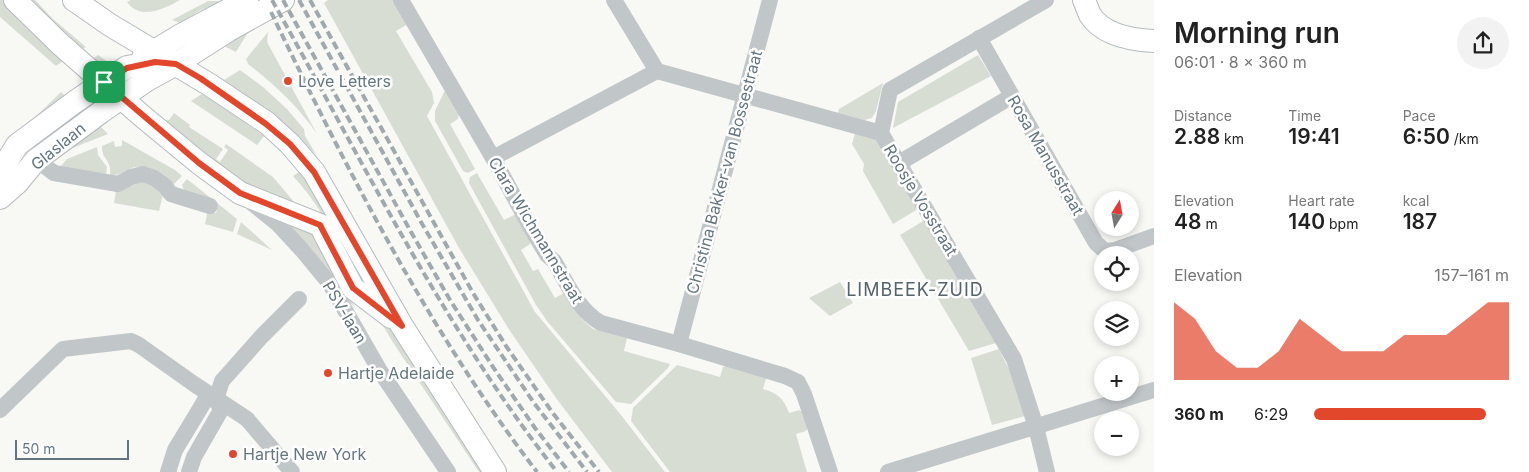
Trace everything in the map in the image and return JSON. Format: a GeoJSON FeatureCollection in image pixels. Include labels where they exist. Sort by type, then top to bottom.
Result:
{"type":"FeatureCollection","features":[{"type":"Feature","properties":{"kind":"main road","name":"PSV-laan"},"geometry":{"type":"LineString","coordinates":[[16,0],[60,44],[199,163],[240,193],[320,225],[353,288],[402,326]]}},
{"type":"Feature","properties":{"kind":"main road","name":"PSV-laan"},"geometry":{"type":"LineString","coordinates":[[74,0],[158,64],[219,91],[290,144],[314,172],[402,326],[495,472]]}},
{"type":"Feature","properties":{"kind":"main road"},"geometry":{"type":"LineString","coordinates":[[158,64],[188,31],[247,0]]}},
{"type":"Feature","properties":{"kind":"main road"},"geometry":{"type":"LineString","coordinates":[[158,64],[222,35],[283,0]]}},
{"type":"Feature","properties":{"kind":"main road"},"geometry":{"type":"LineString","coordinates":[[1084,0],[1108,17],[1125,24],[1137,26],[1154,24]]}},
{"type":"Feature","properties":{"kind":"main road"},"geometry":{"type":"LineString","coordinates":[[1084,0],[1090,15],[1104,28],[1127,38],[1154,41]]}},
{"type":"Feature","properties":{"kind":"main road"},"geometry":{"type":"LineString","coordinates":[[219,91],[211,73],[210,61],[212,51],[222,35]]}},
{"type":"Feature","properties":{"kind":"main road","name":"Glaslaan"},"geometry":{"type":"LineString","coordinates":[[0,173],[17,145],[76,101],[127,68],[158,64]]}},
{"type":"Feature","properties":{"kind":"main road","name":"Glaslaan"},"geometry":{"type":"LineString","coordinates":[[0,198],[17,183],[36,160],[121,98],[158,64]]}},
{"type":"Feature","properties":{"kind":"main road"},"geometry":{"type":"LineString","coordinates":[[121,98],[123,78],[127,68]]}},
{"type":"Feature","properties":{"kind":"street","name":"Clara Wichmannstraat"},"geometry":{"type":"LineString","coordinates":[[401,0],[493,158],[531,228],[588,314],[601,323],[785,376],[798,382],[804,394],[830,472]]}},
{"type":"Feature","properties":{"kind":"street"},"geometry":{"type":"LineString","coordinates":[[614,0],[658,71],[881,133]]}},
{"type":"Feature","properties":{"kind":"street","name":"Christina Bakker-van Bossestraat"},"geometry":{"type":"LineString","coordinates":[[678,344],[770,0]]}},
{"type":"Feature","properties":{"kind":"street","name":"Roosje Vosstraat"},"geometry":{"type":"LineString","coordinates":[[1046,0],[890,90],[881,133],[1014,359],[1036,427],[1047,472]]}},
{"type":"Feature","properties":{"kind":"street","name":"Rosa Manusstraat"},"geometry":{"type":"LineString","coordinates":[[979,38],[1096,243],[1105,251],[1115,250],[1154,236]]}},
{"type":"Feature","properties":{"kind":"street"},"geometry":{"type":"LineString","coordinates":[[493,158],[658,71]]}},
{"type":"Feature","properties":{"kind":"street"},"geometry":{"type":"LineString","coordinates":[[899,163],[1012,96]]}},
{"type":"Feature","properties":{"kind":"street"},"geometry":{"type":"LineString","coordinates":[[17,145],[54,173],[118,184],[131,177],[143,174],[154,178],[172,194],[210,206]]}},
{"type":"Feature","properties":{"kind":"street","name":"PSV-laan"},"geometry":{"type":"LineString","coordinates":[[240,193],[278,224],[330,284],[380,371],[448,472]]}},
{"type":"Feature","properties":{"kind":"street"},"geometry":{"type":"LineString","coordinates":[[189,472],[194,457],[221,410],[216,399],[222,381],[261,337],[299,299]]}},
{"type":"Feature","properties":{"kind":"street"},"geometry":{"type":"LineString","coordinates":[[0,410],[62,349],[128,341],[139,344],[247,419],[292,472]]}},
{"type":"Feature","properties":{"kind":"street"},"geometry":{"type":"LineString","coordinates":[[888,472],[1154,390]]}},
{"type":"Feature","properties":{"kind":"street"},"geometry":{"type":"LineString","coordinates":[[168,472],[176,450],[200,407],[205,400],[216,399]]}},
{"type":"Feature","properties":{"kind":"shaded area"},"geometry":{"type":"Polygon","coordinates":[[[0,0],[3,0],[64,60],[56,66],[0,17],[0,0]]]}},
{"type":"Feature","properties":{"kind":"shaded area"},"geometry":{"type":"Polygon","coordinates":[[[26,0],[35,0],[53,19],[86,47],[80,51],[26,0]]]}},
{"type":"Feature","properties":{"kind":"shaded area"},"geometry":{"type":"Polygon","coordinates":[[[131,0],[180,0],[160,10],[145,12],[132,8],[127,2],[131,0]]]}},
{"type":"Feature","properties":{"kind":"shaded area"},"geometry":{"type":"Polygon","coordinates":[[[328,0],[394,0],[408,24],[396,31],[432,92],[434,103],[427,116],[535,312],[621,415],[665,472],[612,472],[556,398],[510,331],[459,248],[324,3],[328,0]]]}},
{"type":"Feature","properties":{"kind":"shaded area"},"geometry":{"type":"Polygon","coordinates":[[[208,1],[219,1],[219,3],[199,11],[180,23],[172,20],[208,1]]]}},
{"type":"Feature","properties":{"kind":"shaded area"},"geometry":{"type":"Polygon","coordinates":[[[250,29],[236,52],[224,46],[250,29]]]}},
{"type":"Feature","properties":{"kind":"shaded area"},"geometry":{"type":"Polygon","coordinates":[[[268,32],[267,42],[317,134],[286,96],[248,64],[246,59],[268,32]]]}},
{"type":"Feature","properties":{"kind":"shaded area"},"geometry":{"type":"Polygon","coordinates":[[[98,55],[116,68],[110,75],[91,60],[98,55]]]}},
{"type":"Feature","properties":{"kind":"shaded area"},"geometry":{"type":"Polygon","coordinates":[[[978,55],[991,76],[893,128],[898,102],[978,55]]]}},
{"type":"Feature","properties":{"kind":"shaded area"},"geometry":{"type":"Polygon","coordinates":[[[240,70],[263,87],[287,109],[304,129],[305,136],[317,156],[273,115],[224,80],[240,70]]]}},
{"type":"Feature","properties":{"kind":"shaded area"},"geometry":{"type":"Polygon","coordinates":[[[883,83],[876,111],[872,118],[864,120],[838,113],[839,109],[883,83]]]}},
{"type":"Feature","properties":{"kind":"shaded area"},"geometry":{"type":"Polygon","coordinates":[[[445,90],[459,114],[458,119],[450,124],[475,169],[468,173],[463,171],[435,121],[435,111],[445,90]]]}},
{"type":"Feature","properties":{"kind":"shaded area"},"geometry":{"type":"Polygon","coordinates":[[[61,92],[67,97],[24,128],[61,92]]]}},
{"type":"Feature","properties":{"kind":"shaded area"},"geometry":{"type":"Polygon","coordinates":[[[202,94],[264,136],[257,145],[191,101],[202,94]]]}},
{"type":"Feature","properties":{"kind":"shaded area"},"geometry":{"type":"Polygon","coordinates":[[[174,113],[190,125],[189,127],[223,149],[216,159],[220,162],[228,150],[224,147],[226,144],[273,177],[300,209],[262,198],[157,122],[169,120],[174,113]]]}},
{"type":"Feature","properties":{"kind":"shaded area"},"geometry":{"type":"Polygon","coordinates":[[[99,125],[108,134],[65,151],[99,125]]]}},
{"type":"Feature","properties":{"kind":"shaded area"},"geometry":{"type":"Polygon","coordinates":[[[856,130],[880,142],[918,209],[893,224],[863,171],[864,164],[852,144],[856,130]]]}},
{"type":"Feature","properties":{"kind":"shaded area"},"geometry":{"type":"Polygon","coordinates":[[[122,140],[175,170],[182,176],[174,184],[141,167],[110,175],[102,146],[114,141],[115,147],[122,146],[122,140]]]}},
{"type":"Feature","properties":{"kind":"shaded area"},"geometry":{"type":"Polygon","coordinates":[[[97,147],[98,155],[107,167],[106,174],[60,167],[67,159],[97,147]]]}},
{"type":"Feature","properties":{"kind":"shaded area"},"geometry":{"type":"Polygon","coordinates":[[[299,172],[371,286],[363,291],[340,246],[314,202],[293,176],[299,172]]]}},
{"type":"Feature","properties":{"kind":"shaded area"},"geometry":{"type":"Polygon","coordinates":[[[477,173],[504,220],[514,215],[518,217],[531,240],[530,244],[521,250],[533,271],[538,269],[555,298],[566,292],[583,320],[593,329],[627,338],[624,351],[670,364],[631,404],[616,402],[547,321],[536,305],[469,183],[470,177],[477,173]]]}},
{"type":"Feature","properties":{"kind":"shaded area"},"geometry":{"type":"Polygon","coordinates":[[[187,179],[237,219],[233,232],[205,224],[208,210],[216,213],[218,207],[204,196],[184,190],[182,185],[187,179]]]}},
{"type":"Feature","properties":{"kind":"shaded area"},"geometry":{"type":"Polygon","coordinates":[[[144,181],[163,194],[159,211],[114,203],[116,191],[144,181]]]}},
{"type":"Feature","properties":{"kind":"shaded area"},"geometry":{"type":"Polygon","coordinates":[[[278,212],[311,230],[330,258],[354,306],[348,302],[278,212]]]}},
{"type":"Feature","properties":{"kind":"shaded area"},"geometry":{"type":"Polygon","coordinates":[[[925,220],[996,343],[969,351],[900,235],[925,220]]]}},
{"type":"Feature","properties":{"kind":"shaded area"},"geometry":{"type":"Polygon","coordinates":[[[241,222],[272,250],[237,234],[241,222]]]}},
{"type":"Feature","properties":{"kind":"shaded area"},"geometry":{"type":"Polygon","coordinates":[[[840,282],[853,303],[830,316],[809,298],[840,282]]]}},
{"type":"Feature","properties":{"kind":"shaded area"},"geometry":{"type":"Polygon","coordinates":[[[380,311],[482,472],[479,472],[394,344],[377,316],[380,311]]]}},
{"type":"Feature","properties":{"kind":"shaded area"},"geometry":{"type":"Polygon","coordinates":[[[999,349],[1011,373],[1025,416],[992,425],[971,358],[999,349]]]}},
{"type":"Feature","properties":{"kind":"shaded area"},"geometry":{"type":"Polygon","coordinates":[[[677,365],[720,377],[723,367],[728,365],[763,375],[766,379],[763,389],[773,392],[780,397],[789,413],[799,410],[803,412],[808,427],[806,431],[796,434],[807,472],[670,472],[631,421],[633,408],[677,365]]]}},
{"type":"Feature","properties":{"kind":"railway"},"geometry":{"type":"LineString","coordinates":[[272,0],[440,301],[477,360],[557,472]]}},
{"type":"Feature","properties":{"kind":"railway"},"geometry":{"type":"LineString","coordinates":[[283,0],[450,300],[535,428],[569,472]]}},
{"type":"Feature","properties":{"kind":"railway"},"geometry":{"type":"LineString","coordinates":[[299,0],[421,222],[478,320],[534,403],[587,472]]}},
{"type":"Feature","properties":{"kind":"railway"},"geometry":{"type":"LineString","coordinates":[[310,0],[473,293],[506,346],[552,412],[599,472]]}},
{"type":"Feature","properties":{"kind":"railway"},"geometry":{"type":"LineString","coordinates":[[271,12],[330,132],[392,249],[461,363],[537,472]]}},
{"type":"Feature","properties":{"kind":"place","name":"Love Letters"},"geometry":{"type":"Point","coordinates":[288,81]}},
{"type":"Feature","properties":{"kind":"place","name":"Hartje Adelaide"},"geometry":{"type":"Point","coordinates":[328,373]}},
{"type":"Feature","properties":{"kind":"place","name":"Hartje New York"},"geometry":{"type":"Point","coordinates":[233,454]}},
{"type":"Feature","properties":{"kind":"district","name":"LIMBEEK-ZUID"},"geometry":{"type":"Point","coordinates":[915,289]}},
{"type":"Feature","properties":{"kind":"route"},"geometry":{"type":"LineString","coordinates":[[143,63],[176,64],[200,78],[266,124],[290,144],[314,172],[402,326],[353,288],[320,225],[240,193],[199,163],[104,82],[127,68],[143,63]]}}]}
